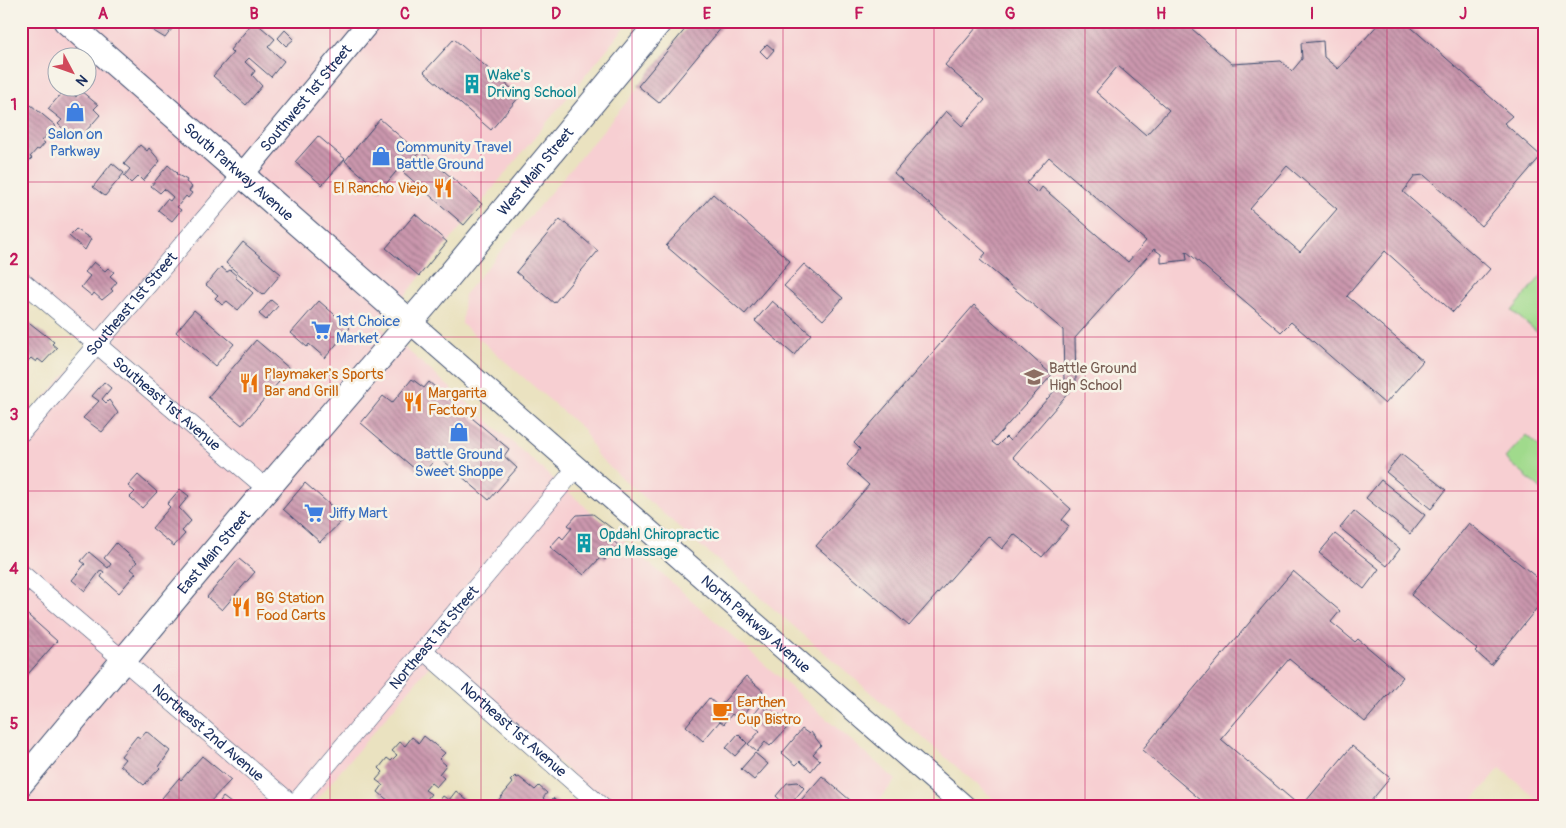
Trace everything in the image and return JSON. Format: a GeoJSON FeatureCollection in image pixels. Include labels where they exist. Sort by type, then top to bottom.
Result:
{"type":"FeatureCollection","features":[{"type":"Feature","properties":{"kind":"main road","name":"South Parkway Avenue"},"geometry":{"type":"LineString","coordinates":[[66,21],[410,322]]}},
{"type":"Feature","properties":{"kind":"main road","name":"West Main Street"},"geometry":{"type":"LineString","coordinates":[[410,322],[660,21]]}},
{"type":"Feature","properties":{"kind":"main road","name":"East Main Street"},"geometry":{"type":"LineString","coordinates":[[21,783],[267,489],[410,322]]}},
{"type":"Feature","properties":{"kind":"street","name":"Southwest 1st Street"},"geometry":{"type":"LineString","coordinates":[[242,174],[370,21]]}},
{"type":"Feature","properties":{"kind":"street","name":"Southeast 1st Street"},"geometry":{"type":"LineString","coordinates":[[21,433],[242,174]]}},
{"type":"Feature","properties":{"kind":"street","name":"Southeast 1st Avenue"},"geometry":{"type":"LineString","coordinates":[[21,280],[267,489]]}},
{"type":"Feature","properties":{"kind":"street","name":"North Parkway Avenue"},"geometry":{"type":"LineString","coordinates":[[410,322],[965,807]]}},
{"type":"Feature","properties":{"kind":"street","name":"Northeast 1st Street"},"geometry":{"type":"LineString","coordinates":[[293,806],[577,467]]}},
{"type":"Feature","properties":{"kind":"street","name":"Northeast 2nd Avenue"},"geometry":{"type":"LineString","coordinates":[[21,573],[293,806]]}},
{"type":"Feature","properties":{"kind":"street","name":"Northeast 1st Avenue"},"geometry":{"type":"LineString","coordinates":[[424,651],[602,807]]}},
{"type":"Feature","properties":{"kind":"shaded area"},"geometry":{"type":"Polygon","coordinates":[[[21,21],[630,21],[380,326],[896,780],[873,807],[610,807],[437,657],[310,807],[21,807],[21,425],[90,345],[21,282],[21,21]]]}},
{"type":"Feature","properties":{"kind":"shaded area","name":"Battle Ground High School"},"geometry":{"type":"Polygon","coordinates":[[[695,21],[1545,21],[1545,806],[1500,768],[1467,807],[1003,807],[614,471],[597,455],[584,430],[462,324],[464,295],[695,21]]]}},
{"type":"Feature","properties":{"kind":"green space"},"geometry":{"type":"Polygon","coordinates":[[[1545,271],[1545,339],[1512,311],[1545,271]]]}},
{"type":"Feature","properties":{"kind":"green space"},"geometry":{"type":"Polygon","coordinates":[[[1526,435],[1545,452],[1545,493],[1505,458],[1526,435]]]}},
{"type":"Feature","properties":{"kind":"building"},"geometry":{"type":"Polygon","coordinates":[[[144,21],[178,21],[165,38],[147,27],[148,25],[144,21]]]}},
{"type":"Feature","properties":{"kind":"building"},"geometry":{"type":"Polygon","coordinates":[[[254,21],[275,39],[268,47],[284,61],[271,77],[249,58],[245,62],[255,71],[252,75],[262,86],[246,105],[213,76],[233,53],[230,50],[254,21]]]}},
{"type":"Feature","properties":{"kind":"building"},"geometry":{"type":"Polygon","coordinates":[[[692,21],[727,21],[659,103],[638,86],[692,21]]]}},
{"type":"Feature","properties":{"kind":"building"},"geometry":{"type":"Polygon","coordinates":[[[982,21],[1160,21],[1168,28],[1174,21],[1183,21],[1232,64],[1281,61],[1292,71],[1302,59],[1301,43],[1323,41],[1324,57],[1338,69],[1381,21],[1404,21],[1512,116],[1504,123],[1541,156],[1481,226],[1424,175],[1415,176],[1403,192],[1490,269],[1453,312],[1385,251],[1347,296],[1423,361],[1385,404],[1291,322],[1281,332],[1186,251],[1187,260],[1161,263],[1161,254],[1154,249],[1075,338],[1076,384],[1013,457],[1071,509],[1062,520],[1069,526],[1042,557],[1014,534],[1002,549],[988,536],[909,626],[816,546],[869,485],[847,465],[860,449],[854,443],[974,305],[1052,375],[992,442],[997,446],[1006,437],[1010,441],[1064,380],[1063,330],[980,260],[986,253],[894,173],[946,111],[962,126],[985,100],[945,65],[982,21]],[[1118,66],[1096,92],[1146,135],[1169,110],[1118,66]],[[1049,157],[1026,183],[1038,193],[1042,187],[1128,262],[1146,241],[1049,157]],[[1287,166],[1250,209],[1300,252],[1337,209],[1287,166]]]}},
{"type":"Feature","properties":{"kind":"building"},"geometry":{"type":"Polygon","coordinates":[[[285,30],[294,39],[286,46],[278,38],[285,30]]]}},
{"type":"Feature","properties":{"kind":"building","name":"Wake's Driving School"},"geometry":{"type":"Polygon","coordinates":[[[454,39],[520,96],[491,130],[424,72],[454,39]]]}},
{"type":"Feature","properties":{"kind":"building"},"geometry":{"type":"Polygon","coordinates":[[[767,44],[774,50],[767,58],[760,51],[767,44]]]}},
{"type":"Feature","properties":{"kind":"building","name":"Salon on Parkway"},"geometry":{"type":"Polygon","coordinates":[[[57,98],[90,98],[98,105],[94,109],[100,115],[80,138],[73,132],[70,135],[58,124],[62,120],[48,109],[57,98]]]}},
{"type":"Feature","properties":{"kind":"building"},"geometry":{"type":"Polygon","coordinates":[[[31,105],[55,125],[56,129],[50,136],[48,134],[42,141],[45,143],[39,150],[37,149],[30,157],[32,158],[21,168],[21,117],[31,105]]]}},
{"type":"Feature","properties":{"kind":"building","name":"Community Travel Battle Ground"},"geometry":{"type":"Polygon","coordinates":[[[380,119],[418,152],[403,169],[400,167],[380,191],[345,161],[380,119]]]}},
{"type":"Feature","properties":{"kind":"building"},"geometry":{"type":"Polygon","coordinates":[[[318,136],[345,159],[322,185],[295,162],[318,136]]]}},
{"type":"Feature","properties":{"kind":"building"},"geometry":{"type":"Polygon","coordinates":[[[140,145],[147,151],[149,148],[160,161],[143,181],[138,176],[131,183],[124,176],[130,169],[124,164],[140,145]]]}},
{"type":"Feature","properties":{"kind":"building","name":"El Rancho Viejo"},"geometry":{"type":"Polygon","coordinates":[[[421,151],[482,204],[464,225],[403,172],[421,151]]]}},
{"type":"Feature","properties":{"kind":"building"},"geometry":{"type":"Polygon","coordinates":[[[112,163],[124,173],[105,196],[93,187],[112,163]]]}},
{"type":"Feature","properties":{"kind":"building"},"geometry":{"type":"Polygon","coordinates":[[[168,165],[176,174],[187,180],[186,182],[192,187],[189,191],[192,193],[188,198],[186,196],[177,207],[181,210],[172,221],[158,210],[167,199],[170,201],[173,197],[164,189],[160,193],[151,186],[168,165]]]}},
{"type":"Feature","properties":{"kind":"building"},"geometry":{"type":"Polygon","coordinates":[[[713,194],[790,261],[745,314],[666,246],[713,194]]]}},
{"type":"Feature","properties":{"kind":"building"},"geometry":{"type":"Polygon","coordinates":[[[415,214],[447,242],[419,276],[386,248],[415,214]]]}},
{"type":"Feature","properties":{"kind":"building"},"geometry":{"type":"Polygon","coordinates":[[[560,219],[598,251],[554,303],[516,272],[560,219]]]}},
{"type":"Feature","properties":{"kind":"building"},"geometry":{"type":"Polygon","coordinates":[[[76,229],[91,239],[85,250],[69,236],[76,229]]]}},
{"type":"Feature","properties":{"kind":"building"},"geometry":{"type":"Polygon","coordinates":[[[243,242],[281,274],[263,295],[226,263],[243,242]]]}},
{"type":"Feature","properties":{"kind":"building"},"geometry":{"type":"Polygon","coordinates":[[[94,262],[105,271],[108,268],[114,272],[110,276],[117,282],[111,289],[113,291],[102,300],[94,293],[92,296],[81,287],[90,276],[85,272],[94,262]]]}},
{"type":"Feature","properties":{"kind":"building"},"geometry":{"type":"Polygon","coordinates":[[[804,264],[843,298],[823,320],[784,286],[804,264]]]}},
{"type":"Feature","properties":{"kind":"building"},"geometry":{"type":"Polygon","coordinates":[[[221,267],[227,272],[230,270],[253,293],[238,310],[227,301],[222,305],[215,298],[218,295],[206,285],[221,267]]]}},
{"type":"Feature","properties":{"kind":"building"},"geometry":{"type":"Polygon","coordinates":[[[271,300],[278,306],[266,320],[259,314],[271,300]]]}},
{"type":"Feature","properties":{"kind":"building","name":"1st Choice Market"},"geometry":{"type":"Polygon","coordinates":[[[319,301],[350,328],[325,358],[309,344],[307,347],[291,333],[319,301]]]}},
{"type":"Feature","properties":{"kind":"building"},"geometry":{"type":"Polygon","coordinates":[[[772,301],[811,334],[794,355],[755,321],[772,301]]]}},
{"type":"Feature","properties":{"kind":"building"},"geometry":{"type":"Polygon","coordinates":[[[194,310],[234,344],[215,366],[176,332],[194,310]]]}},
{"type":"Feature","properties":{"kind":"building"},"geometry":{"type":"Polygon","coordinates":[[[21,316],[54,342],[52,344],[57,348],[43,363],[38,359],[36,362],[31,358],[28,361],[21,355],[21,316]]]}},
{"type":"Feature","properties":{"kind":"building","name":"Playmaker's Sports Bar and Grill"},"geometry":{"type":"Polygon","coordinates":[[[256,340],[290,369],[242,425],[208,397],[256,340]]]}},
{"type":"Feature","properties":{"kind":"building"},"geometry":{"type":"Polygon","coordinates":[[[412,379],[424,388],[429,382],[509,449],[504,456],[517,468],[489,500],[438,456],[422,475],[361,423],[383,396],[392,403],[412,379]]]}},
{"type":"Feature","properties":{"kind":"building"},"geometry":{"type":"Polygon","coordinates":[[[104,382],[111,388],[102,399],[106,403],[109,400],[118,413],[102,432],[83,418],[99,401],[92,396],[104,382]]]}},
{"type":"Feature","properties":{"kind":"building"},"geometry":{"type":"Polygon","coordinates":[[[1401,454],[1446,490],[1431,509],[1386,472],[1401,454]]]}},
{"type":"Feature","properties":{"kind":"building"},"geometry":{"type":"Polygon","coordinates":[[[138,475],[157,492],[142,508],[130,497],[135,492],[128,486],[138,475]]]}},
{"type":"Feature","properties":{"kind":"building"},"geometry":{"type":"Polygon","coordinates":[[[1381,480],[1425,515],[1410,534],[1366,498],[1381,480]]]}},
{"type":"Feature","properties":{"kind":"building","name":"Jiffy Mart"},"geometry":{"type":"Polygon","coordinates":[[[305,483],[345,518],[320,542],[283,509],[305,483]]]}},
{"type":"Feature","properties":{"kind":"building"},"geometry":{"type":"Polygon","coordinates":[[[180,489],[189,496],[179,508],[191,521],[182,531],[185,534],[174,546],[152,528],[170,507],[167,504],[180,489]]]}},
{"type":"Feature","properties":{"kind":"building"},"geometry":{"type":"Polygon","coordinates":[[[1354,511],[1400,549],[1387,566],[1340,528],[1354,511]]]}},
{"type":"Feature","properties":{"kind":"building","name":"Opdahl Chiropractic and Massage"},"geometry":{"type":"Polygon","coordinates":[[[593,514],[614,530],[618,536],[613,541],[618,545],[605,560],[601,557],[584,575],[550,547],[560,536],[563,539],[572,528],[568,525],[577,515],[593,514]]]}},
{"type":"Feature","properties":{"kind":"building"},"geometry":{"type":"Polygon","coordinates":[[[1469,523],[1540,580],[1537,584],[1545,590],[1545,598],[1491,665],[1475,651],[1477,649],[1411,595],[1469,523]]]}},
{"type":"Feature","properties":{"kind":"building"},"geometry":{"type":"Polygon","coordinates":[[[1335,534],[1379,569],[1364,589],[1319,553],[1335,534]]]}},
{"type":"Feature","properties":{"kind":"building"},"geometry":{"type":"Polygon","coordinates":[[[116,543],[137,562],[131,569],[136,573],[119,593],[101,577],[104,572],[101,570],[85,591],[72,580],[85,564],[81,561],[89,552],[108,568],[111,564],[104,558],[116,543]]]}},
{"type":"Feature","properties":{"kind":"building"},"geometry":{"type":"Polygon","coordinates":[[[239,559],[255,572],[222,610],[207,597],[239,559]]]}},
{"type":"Feature","properties":{"kind":"building"},"geometry":{"type":"Polygon","coordinates":[[[1293,571],[1340,611],[1331,622],[1355,642],[1358,639],[1403,677],[1365,722],[1289,659],[1221,739],[1301,807],[1209,807],[1142,750],[1293,571]]]}},
{"type":"Feature","properties":{"kind":"building"},"geometry":{"type":"Polygon","coordinates":[[[21,609],[57,641],[21,682],[21,609]]]}},
{"type":"Feature","properties":{"kind":"building","name":"Earthen Cup Bistro"},"geometry":{"type":"Polygon","coordinates":[[[746,676],[763,691],[739,720],[732,714],[724,724],[720,721],[703,741],[686,726],[709,698],[719,707],[746,676]]]}},
{"type":"Feature","properties":{"kind":"building"},"geometry":{"type":"Polygon","coordinates":[[[761,706],[776,718],[779,714],[785,719],[782,724],[787,728],[770,746],[765,742],[757,752],[748,744],[760,731],[748,721],[761,706]]]}},
{"type":"Feature","properties":{"kind":"building"},"geometry":{"type":"Polygon","coordinates":[[[802,729],[809,734],[811,732],[821,745],[813,754],[820,760],[811,771],[800,761],[796,765],[782,753],[802,729]]]}},
{"type":"Feature","properties":{"kind":"building"},"geometry":{"type":"Polygon","coordinates":[[[146,731],[170,751],[160,768],[144,785],[120,765],[125,759],[121,756],[137,736],[140,738],[146,731]]]}},
{"type":"Feature","properties":{"kind":"building"},"geometry":{"type":"Polygon","coordinates":[[[738,734],[747,743],[735,756],[726,748],[738,734]]]}},
{"type":"Feature","properties":{"kind":"building"},"geometry":{"type":"Polygon","coordinates":[[[424,736],[445,753],[439,759],[446,765],[439,774],[444,778],[436,787],[431,783],[425,790],[431,794],[423,804],[417,800],[412,807],[402,803],[396,807],[378,792],[383,785],[376,780],[383,772],[379,768],[387,758],[391,761],[397,755],[392,751],[400,742],[405,746],[412,737],[419,743],[424,736]]]}},
{"type":"Feature","properties":{"kind":"building"},"geometry":{"type":"Polygon","coordinates":[[[1352,746],[1390,778],[1366,807],[1301,807],[1352,746]]]}},
{"type":"Feature","properties":{"kind":"building"},"geometry":{"type":"Polygon","coordinates":[[[755,753],[768,764],[754,780],[741,769],[755,753]]]}},
{"type":"Feature","properties":{"kind":"building"},"geometry":{"type":"Polygon","coordinates":[[[202,756],[231,780],[205,807],[168,807],[169,805],[162,798],[202,756]]]}},
{"type":"Feature","properties":{"kind":"building"},"geometry":{"type":"Polygon","coordinates":[[[515,776],[535,790],[539,786],[547,793],[543,798],[549,804],[553,798],[563,807],[500,807],[496,803],[513,783],[510,781],[515,776]]]}},
{"type":"Feature","properties":{"kind":"building"},"geometry":{"type":"Polygon","coordinates":[[[822,776],[858,807],[795,807],[822,776]]]}},
{"type":"Feature","properties":{"kind":"building"},"geometry":{"type":"Polygon","coordinates":[[[798,782],[804,788],[788,807],[776,796],[787,783],[798,782]]]}},
{"type":"Feature","properties":{"kind":"building"},"geometry":{"type":"Polygon","coordinates":[[[456,791],[475,807],[439,807],[436,805],[443,796],[449,800],[456,791]]]}},
{"type":"Feature","properties":{"kind":"building"},"geometry":{"type":"Polygon","coordinates":[[[223,797],[236,807],[216,807],[223,797]]]}},
{"type":"Feature","properties":{"kind":"place","name":"Wake's Driving School"},"geometry":{"type":"Point","coordinates":[472,84]}},
{"type":"Feature","properties":{"kind":"place","name":"Salon on Parkway"},"geometry":{"type":"Point","coordinates":[75,112]}},
{"type":"Feature","properties":{"kind":"place","name":"Community Travel Battle Ground"},"geometry":{"type":"Point","coordinates":[381,156]}},
{"type":"Feature","properties":{"kind":"place","name":"El Rancho Viejo"},"geometry":{"type":"Point","coordinates":[443,188]}},
{"type":"Feature","properties":{"kind":"place","name":"1st Choice Market"},"geometry":{"type":"Point","coordinates":[321,330]}},
{"type":"Feature","properties":{"kind":"place","name":"Battle Ground High School"},"geometry":{"type":"Point","coordinates":[1034,377]}},
{"type":"Feature","properties":{"kind":"place","name":"Playmaker's Sports Bar and Grill"},"geometry":{"type":"Point","coordinates":[249,383]}},
{"type":"Feature","properties":{"kind":"place","name":"Margarita Factory"},"geometry":{"type":"Point","coordinates":[413,402]}},
{"type":"Feature","properties":{"kind":"place","name":"Battle Ground Sweet Shoppe"},"geometry":{"type":"Point","coordinates":[459,432]}},
{"type":"Feature","properties":{"kind":"place","name":"Jiffy Mart"},"geometry":{"type":"Point","coordinates":[314,513]}},
{"type":"Feature","properties":{"kind":"place","name":"Opdahl Chiropractic and Massage"},"geometry":{"type":"Point","coordinates":[584,543]}},
{"type":"Feature","properties":{"kind":"place","name":"BG Station Food Carts"},"geometry":{"type":"Point","coordinates":[241,607]}},
{"type":"Feature","properties":{"kind":"place","name":"Earthen Cup Bistro"},"geometry":{"type":"Point","coordinates":[722,711]}}]}
